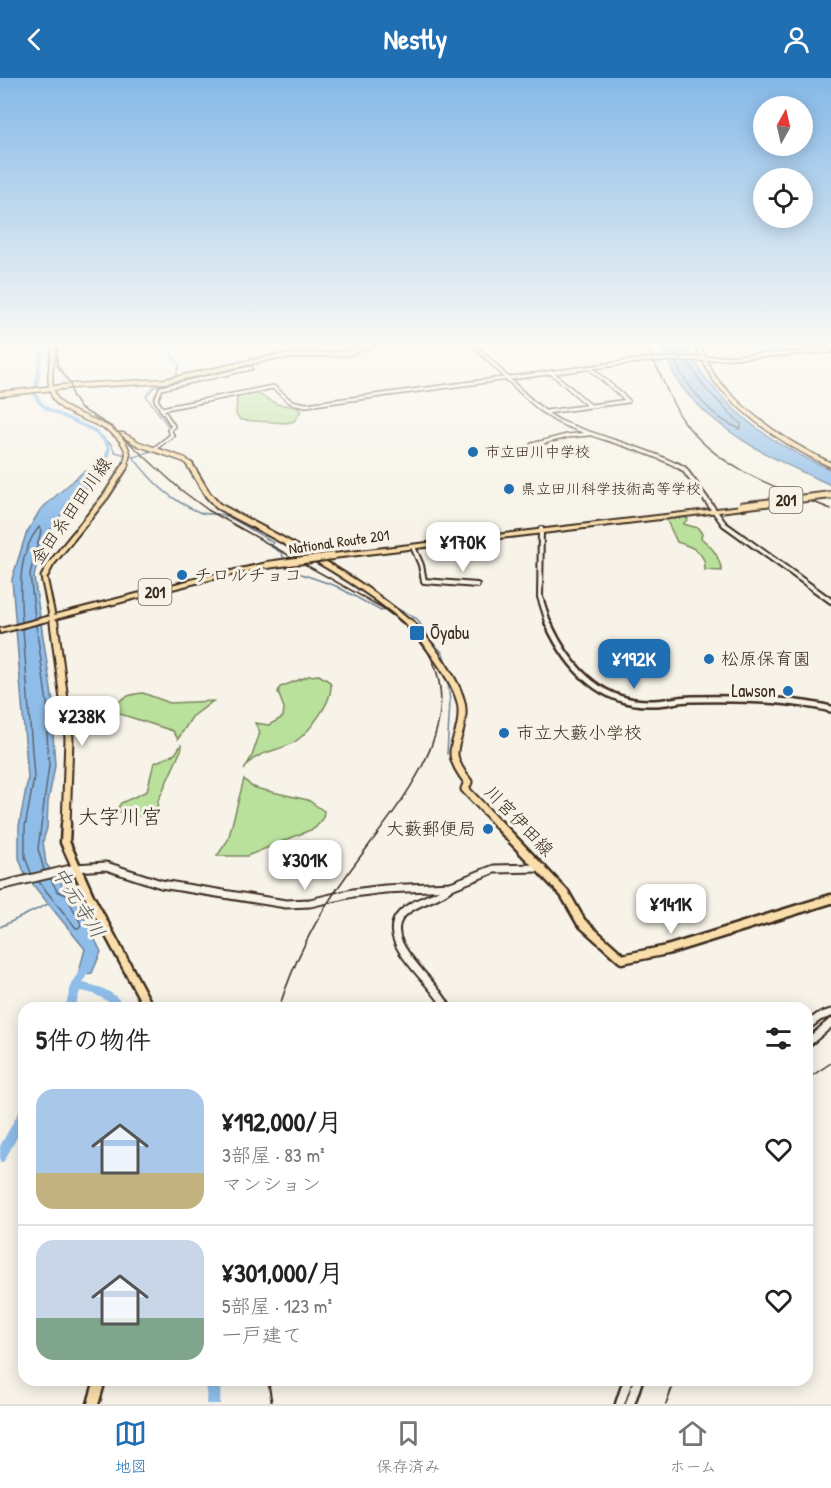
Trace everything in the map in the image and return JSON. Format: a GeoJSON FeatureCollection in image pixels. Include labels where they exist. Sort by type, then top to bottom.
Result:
{"type":"FeatureCollection","features":[{"type":"Feature","properties":{"kind":"highway","name":"National Route 201"},"geometry":{"type":"LineString","coordinates":[[0,630],[267,564],[831,496]]}},
{"type":"Feature","properties":{"kind":"main road","name":"金田糸田田川線"},"geometry":{"type":"LineString","coordinates":[[61,404],[98,421],[117,435],[128,453],[126,465],[46,572],[45,587],[48,619],[69,738],[65,842],[73,869],[146,1002]]}},
{"type":"Feature","properties":{"kind":"main road"},"geometry":{"type":"LineString","coordinates":[[740,404],[771,433],[797,449],[831,465]]}},
{"type":"Feature","properties":{"kind":"main road","name":"川宮伊田線"},"geometry":{"type":"LineString","coordinates":[[117,435],[123,435],[134,442],[188,463],[204,492],[218,506],[343,571],[415,627],[427,642],[453,686],[462,708],[460,729],[454,744],[453,755],[455,768],[468,782],[465,789],[565,894],[581,922],[622,959],[667,950],[831,899]]}},
{"type":"Feature","properties":{"kind":"main road"},"geometry":{"type":"LineString","coordinates":[[93,1404],[98,1386]]}},
{"type":"Feature","properties":{"kind":"street"},"geometry":{"type":"LineString","coordinates":[[154,449],[172,435],[169,430],[173,426],[158,404]]}},
{"type":"Feature","properties":{"kind":"street"},"geometry":{"type":"LineString","coordinates":[[161,409],[187,404]]}},
{"type":"Feature","properties":{"kind":"street"},"geometry":{"type":"LineString","coordinates":[[537,404],[564,424],[657,454],[679,465],[692,477],[723,524],[831,601]]}},
{"type":"Feature","properties":{"kind":"street"},"geometry":{"type":"LineString","coordinates":[[546,412],[603,404]]}},
{"type":"Feature","properties":{"kind":"street"},"geometry":{"type":"LineString","coordinates":[[532,445],[569,435],[593,434]]}},
{"type":"Feature","properties":{"kind":"street"},"geometry":{"type":"LineString","coordinates":[[541,530],[543,540],[540,597],[543,610],[566,660],[603,691],[616,697],[650,703],[680,699],[717,700],[801,703],[831,709]]}},
{"type":"Feature","properties":{"kind":"street"},"geometry":{"type":"LineString","coordinates":[[414,549],[421,565],[424,581],[477,585]]}},
{"type":"Feature","properties":{"kind":"street"},"geometry":{"type":"LineString","coordinates":[[0,886],[73,869],[109,866],[161,884],[286,904],[310,903],[353,893],[385,889],[451,886],[494,869],[542,868]]}},
{"type":"Feature","properties":{"kind":"street"},"geometry":{"type":"LineString","coordinates":[[443,1002],[433,986],[397,944],[393,930],[398,918],[410,908],[447,891],[451,886]]}},
{"type":"Feature","properties":{"kind":"street"},"geometry":{"type":"LineString","coordinates":[[813,1022],[831,1013]]}},
{"type":"Feature","properties":{"kind":"street"},"geometry":{"type":"LineString","coordinates":[[813,1038],[831,1023]]}},
{"type":"Feature","properties":{"kind":"street"},"geometry":{"type":"LineString","coordinates":[[620,1404],[626,1386]]}},
{"type":"Feature","properties":{"kind":"street"},"geometry":{"type":"LineString","coordinates":[[630,1404],[636,1386]]}},
{"type":"Feature","properties":{"kind":"green space"},"geometry":{"type":"Polygon","coordinates":[[[237,404],[277,404],[296,407],[301,411],[294,421],[287,423],[241,420],[236,415],[237,404]]]}},
{"type":"Feature","properties":{"kind":"green space"},"geometry":{"type":"Polygon","coordinates":[[[684,517],[688,519],[683,524],[698,528],[702,534],[701,538],[717,556],[722,571],[705,570],[703,559],[697,551],[677,542],[667,521],[684,517]]]}},
{"type":"Feature","properties":{"kind":"green space"},"geometry":{"type":"Polygon","coordinates":[[[319,675],[330,682],[331,689],[314,723],[296,741],[255,758],[244,770],[252,756],[260,732],[255,723],[269,725],[283,717],[284,708],[278,692],[280,687],[309,676],[319,675]]]}},
{"type":"Feature","properties":{"kind":"green space"},"geometry":{"type":"Polygon","coordinates":[[[143,693],[170,703],[213,701],[192,717],[178,739],[173,731],[114,712],[115,707],[124,698],[143,693]]]}},
{"type":"Feature","properties":{"kind":"green space"},"geometry":{"type":"Polygon","coordinates":[[[181,745],[182,748],[158,801],[156,817],[129,815],[118,811],[121,803],[147,791],[154,763],[175,754],[181,745]]]}},
{"type":"Feature","properties":{"kind":"green space"},"geometry":{"type":"Polygon","coordinates":[[[244,779],[251,786],[259,789],[308,800],[324,811],[323,819],[315,828],[247,856],[217,856],[228,840],[244,779]]]}},
{"type":"Feature","properties":{"kind":"water"},"geometry":{"type":"Polygon","coordinates":[[[697,404],[729,404],[749,422],[779,443],[831,470],[831,485],[769,456],[713,418],[697,404]]]}},
{"type":"Feature","properties":{"kind":"water"},"geometry":{"type":"Polygon","coordinates":[[[84,471],[100,473],[94,481],[98,482],[81,493],[58,519],[39,555],[34,577],[55,716],[52,718],[55,766],[48,802],[47,828],[43,841],[46,864],[62,883],[61,887],[69,887],[101,952],[92,973],[78,975],[85,949],[25,875],[19,858],[19,826],[28,778],[12,579],[26,534],[40,510],[84,471]]]}},
{"type":"Feature","properties":{"kind":"waterway","name":"中元寺川"},"geometry":{"type":"LineString","coordinates":[[41,404],[58,415],[93,430],[109,448],[106,459],[86,479]]}},
{"type":"Feature","properties":{"kind":"waterway"},"geometry":{"type":"LineString","coordinates":[[152,404],[174,434],[173,438],[165,442]]}},
{"type":"Feature","properties":{"kind":"waterway"},"geometry":{"type":"LineString","coordinates":[[106,441],[111,444],[115,452],[133,457]]}},
{"type":"Feature","properties":{"kind":"waterway"},"geometry":{"type":"LineString","coordinates":[[143,454],[153,450]]}},
{"type":"Feature","properties":{"kind":"waterway"},"geometry":{"type":"LineString","coordinates":[[133,457],[141,455]]}},
{"type":"Feature","properties":{"kind":"waterway"},"geometry":{"type":"LineString","coordinates":[[133,457],[170,496],[199,512],[222,515],[244,525],[274,543],[270,546],[282,553],[284,560]]}},
{"type":"Feature","properties":{"kind":"waterway"},"geometry":{"type":"LineString","coordinates":[[285,565],[290,570],[336,586],[381,611],[390,609]]}},
{"type":"Feature","properties":{"kind":"waterway"},"geometry":{"type":"LineString","coordinates":[[394,607],[417,619],[431,641],[443,653],[446,663]]}},
{"type":"Feature","properties":{"kind":"waterway"},"geometry":{"type":"LineString","coordinates":[[447,754],[450,701],[448,683]]}},
{"type":"Feature","properties":{"kind":"waterway"},"geometry":{"type":"LineString","coordinates":[[0,927],[48,904]]}},
{"type":"Feature","properties":{"kind":"waterway","name":"中元寺川"},"geometry":{"type":"LineString","coordinates":[[76,986],[86,968]]}},
{"type":"Feature","properties":{"kind":"waterway","name":"中元寺川"},"geometry":{"type":"LineString","coordinates":[[72,1002],[76,986]]}},
{"type":"Feature","properties":{"kind":"waterway"},"geometry":{"type":"LineString","coordinates":[[76,986],[101,992],[115,1002]]}},
{"type":"Feature","properties":{"kind":"waterway","name":"中元寺川"},"geometry":{"type":"LineString","coordinates":[[0,1157],[18,1125]]}},
{"type":"Feature","properties":{"kind":"waterway"},"geometry":{"type":"LineString","coordinates":[[213,1404],[214,1386]]}},
{"type":"Feature","properties":{"kind":"railway"},"geometry":{"type":"LineString","coordinates":[[77,404],[80,408],[112,427],[181,490],[208,510],[381,607],[393,616],[421,641],[438,678],[440,708],[434,739],[420,769],[403,799],[324,909],[291,974],[281,1002]]}},
{"type":"Feature","properties":{"kind":"railway"},"geometry":{"type":"LineString","coordinates":[[674,404],[683,420],[713,452],[770,485],[831,509]]}},
{"type":"Feature","properties":{"kind":"railway"},"geometry":{"type":"LineString","coordinates":[[813,1075],[831,1063]]}},
{"type":"Feature","properties":{"kind":"railway"},"geometry":{"type":"LineString","coordinates":[[269,1386],[272,1404]]}},
{"type":"Feature","properties":{"kind":"railway"},"geometry":{"type":"LineString","coordinates":[[666,1404],[673,1386]]}},
{"type":"Feature","properties":{"kind":"place","name":"市立田川中学校"},"geometry":{"type":"Point","coordinates":[473,452]}},
{"type":"Feature","properties":{"kind":"place","name":"県立田川科学技術高等学校"},"geometry":{"type":"Point","coordinates":[509,489]}},
{"type":"Feature","properties":{"kind":"place","name":"チロルチョコ"},"geometry":{"type":"Point","coordinates":[182,575]}},
{"type":"Feature","properties":{"kind":"place","name":"Ōyabu"},"geometry":{"type":"Point","coordinates":[417,633]}},
{"type":"Feature","properties":{"kind":"place","name":"松原保育園"},"geometry":{"type":"Point","coordinates":[709,659]}},
{"type":"Feature","properties":{"kind":"place","name":"Lawson"},"geometry":{"type":"Point","coordinates":[788,691]}},
{"type":"Feature","properties":{"kind":"place","name":"市立大藪小学校"},"geometry":{"type":"Point","coordinates":[504,733]}},
{"type":"Feature","properties":{"kind":"place","name":"大藪郵便局"},"geometry":{"type":"Point","coordinates":[488,829]}},
{"type":"Feature","properties":{"kind":"district","name":"大字川宮"},"geometry":{"type":"Point","coordinates":[120,817]}}]}
